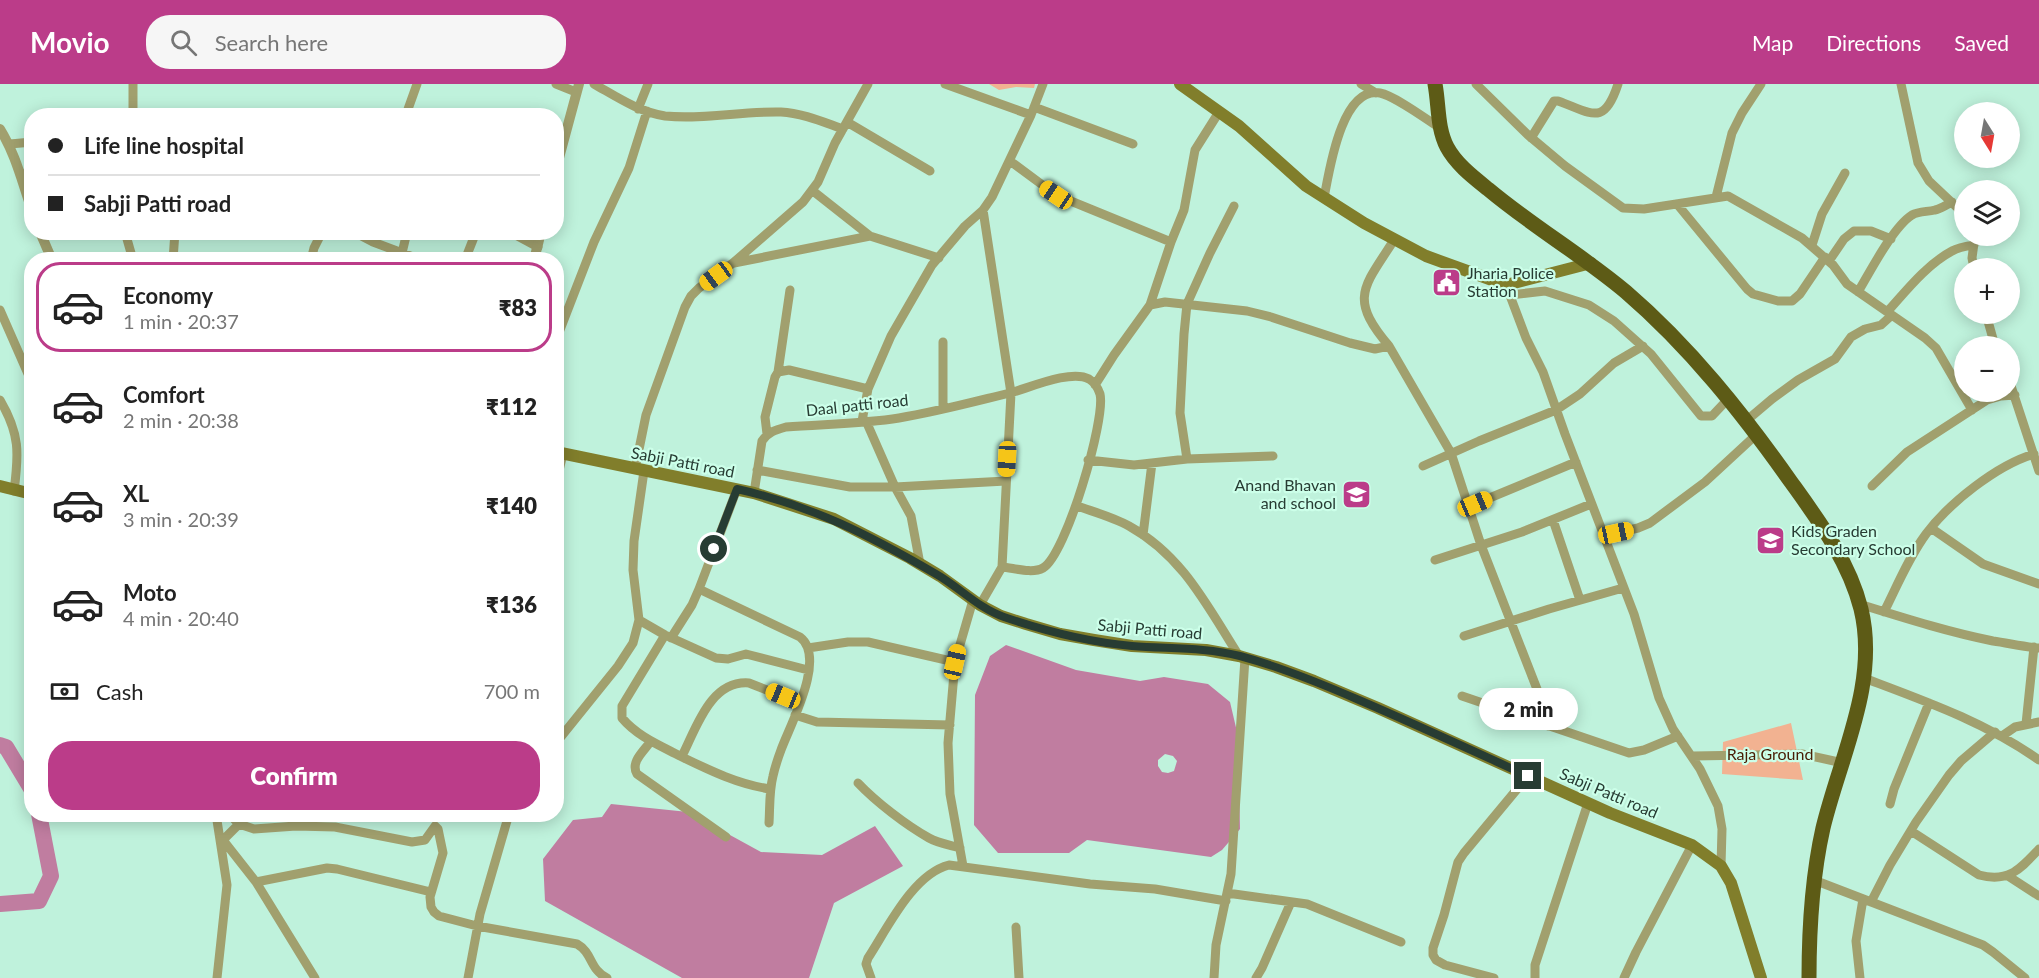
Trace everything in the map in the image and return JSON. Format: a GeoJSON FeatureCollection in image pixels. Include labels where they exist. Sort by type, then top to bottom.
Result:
{"type":"FeatureCollection","features":[{"type":"Feature","properties":{"kind":"highway"},"geometry":{"type":"LineString","coordinates":[[1436,84],[1440,128],[1448,148],[1461,165],[1512,209],[1591,263],[1663,328],[1757,434],[1818,520],[1853,581],[1866,643],[1864,678],[1843,763],[1823,829],[1814,880],[1809,978]]}},
{"type":"Feature","properties":{"kind":"main road"},"geometry":{"type":"LineString","coordinates":[[1180,84],[1239,126],[1305,186],[1394,240],[1426,256],[1508,290],[1591,263]]}},
{"type":"Feature","properties":{"kind":"main road","name":"Sabji Patti road"},"geometry":{"type":"LineString","coordinates":[[564,454],[754,493],[834,519],[886,544],[920,564],[976,603],[1001,616],[1060,634],[1132,646],[1170,647],[1242,657],[1314,681],[1588,803],[1692,845],[1721,866],[1731,883],[1761,978]]}},
{"type":"Feature","properties":{"kind":"main road"},"geometry":{"type":"LineString","coordinates":[[0,486],[24,493]]}},
{"type":"Feature","properties":{"kind":"street"},"geometry":{"type":"LineString","coordinates":[[133,84],[133,108]]}},
{"type":"Feature","properties":{"kind":"street"},"geometry":{"type":"LineString","coordinates":[[408,108],[417,84]]}},
{"type":"Feature","properties":{"kind":"street"},"geometry":{"type":"LineString","coordinates":[[556,84],[578,88],[564,140]]}},
{"type":"Feature","properties":{"kind":"street"},"geometry":{"type":"LineString","coordinates":[[594,84],[642,110],[665,116],[783,112],[845,126],[930,171]]}},
{"type":"Feature","properties":{"kind":"street"},"geometry":{"type":"LineString","coordinates":[[564,314],[629,168],[648,84]]}},
{"type":"Feature","properties":{"kind":"street"},"geometry":{"type":"LineString","coordinates":[[564,733],[618,666],[633,643],[639,620],[633,570],[634,541],[646,415],[685,308],[691,296],[699,288],[733,263],[813,191],[868,84]]}},
{"type":"Feature","properties":{"kind":"street"},"geometry":{"type":"LineString","coordinates":[[945,84],[1133,144]]}},
{"type":"Feature","properties":{"kind":"street"},"geometry":{"type":"LineString","coordinates":[[920,564],[911,516],[864,421],[868,389],[891,336],[913,296],[939,258],[992,197],[1033,111],[1042,84]]}},
{"type":"Feature","properties":{"kind":"street"},"geometry":{"type":"LineString","coordinates":[[1361,84],[1376,93],[1389,97],[1440,128]]}},
{"type":"Feature","properties":{"kind":"street"},"geometry":{"type":"LineString","coordinates":[[1476,84],[1531,138],[1623,208],[1644,209],[1728,196],[1812,245],[1827,259],[1843,280],[1936,348],[1972,410]]}},
{"type":"Feature","properties":{"kind":"street"},"geometry":{"type":"LineString","coordinates":[[1531,138],[1554,101],[1598,114],[1607,109],[1618,84]]}},
{"type":"Feature","properties":{"kind":"street"},"geometry":{"type":"LineString","coordinates":[[1716,197],[1732,133],[1761,84]]}},
{"type":"Feature","properties":{"kind":"street"},"geometry":{"type":"LineString","coordinates":[[1858,292],[1891,239],[1912,215],[1937,210],[1952,202],[1923,173],[1918,163],[1901,84]]}},
{"type":"Feature","properties":{"kind":"street"},"geometry":{"type":"LineString","coordinates":[[1324,198],[1339,133],[1359,100],[1376,93]]}},
{"type":"Feature","properties":{"kind":"street"},"geometry":{"type":"LineString","coordinates":[[1002,567],[1033,570],[1043,568],[1051,560],[1077,506],[1100,412],[1100,392],[1095,385],[1150,305],[1171,242],[1185,210],[1195,150],[1219,112]]}},
{"type":"Feature","properties":{"kind":"street"},"geometry":{"type":"LineString","coordinates":[[0,129],[10,144],[24,185]]}},
{"type":"Feature","properties":{"kind":"street"},"geometry":{"type":"LineString","coordinates":[[10,144],[24,143]]}},
{"type":"Feature","properties":{"kind":"street"},"geometry":{"type":"LineString","coordinates":[[1010,161],[1056,195],[1171,242]]}},
{"type":"Feature","properties":{"kind":"street"},"geometry":{"type":"LineString","coordinates":[[20,173],[24,174]]}},
{"type":"Feature","properties":{"kind":"street"},"geometry":{"type":"LineString","coordinates":[[1812,245],[1822,214],[1845,173]]}},
{"type":"Feature","properties":{"kind":"street"},"geometry":{"type":"LineString","coordinates":[[813,191],[870,236],[939,258]]}},
{"type":"Feature","properties":{"kind":"street"},"geometry":{"type":"LineString","coordinates":[[1677,204],[1747,289],[1753,294],[1778,301],[1792,301],[1800,294],[1827,259],[1854,231],[1871,231],[1891,239]]}},
{"type":"Feature","properties":{"kind":"street"},"geometry":{"type":"LineString","coordinates":[[1188,459],[1180,413],[1187,304],[1234,206]]}},
{"type":"Feature","properties":{"kind":"street"},"geometry":{"type":"LineString","coordinates":[[963,866],[950,794],[948,759],[955,662],[976,603],[1002,567],[1011,393],[983,210]]}},
{"type":"Feature","properties":{"kind":"street"},"geometry":{"type":"LineString","coordinates":[[733,263],[870,236]]}},
{"type":"Feature","properties":{"kind":"street"},"geometry":{"type":"LineString","coordinates":[[367,240],[392,252]]}},
{"type":"Feature","properties":{"kind":"street"},"geometry":{"type":"LineString","coordinates":[[525,240],[538,247]]}},
{"type":"Feature","properties":{"kind":"street"},"geometry":{"type":"LineString","coordinates":[[536,252],[539,240]]}},
{"type":"Feature","properties":{"kind":"street"},"geometry":{"type":"LineString","coordinates":[[1394,240],[1365,287],[1364,307],[1373,327],[1389,346],[1451,453],[1481,546],[1542,702],[1548,726]]}},
{"type":"Feature","properties":{"kind":"street"},"geometry":{"type":"LineString","coordinates":[[1746,421],[1798,380],[1835,359],[1851,337],[1865,329],[1881,325],[1910,286],[1941,258],[1964,246]]}},
{"type":"Feature","properties":{"kind":"street"},"geometry":{"type":"LineString","coordinates":[[754,493],[759,452],[767,434],[765,417],[778,372],[790,290]]}},
{"type":"Feature","properties":{"kind":"street"},"geometry":{"type":"LineString","coordinates":[[1721,866],[1722,829],[1718,806],[1693,756],[1673,729],[1659,698],[1634,614],[1543,372],[1526,338],[1508,290],[1545,291],[1576,299],[1602,313],[1643,346],[1662,366],[1701,416],[1712,416],[1728,399]]}},
{"type":"Feature","properties":{"kind":"street"},"geometry":{"type":"LineString","coordinates":[[1150,305],[1165,302],[1247,311],[1350,343],[1375,349],[1389,346]]}},
{"type":"Feature","properties":{"kind":"street"},"geometry":{"type":"LineString","coordinates":[[0,310],[24,366]]}},
{"type":"Feature","properties":{"kind":"street"},"geometry":{"type":"LineString","coordinates":[[943,342],[943,408]]}},
{"type":"Feature","properties":{"kind":"street"},"geometry":{"type":"LineString","coordinates":[[1423,466],[1556,410],[1580,393],[1614,363],[1643,346]]}},
{"type":"Feature","properties":{"kind":"street"},"geometry":{"type":"LineString","coordinates":[[778,372],[789,370],[800,372],[868,389]]}},
{"type":"Feature","properties":{"kind":"street","name":"Daal patti road"},"geometry":{"type":"LineString","coordinates":[[767,434],[786,427],[900,418],[1076,376],[1088,379],[1095,385]]}},
{"type":"Feature","properties":{"kind":"street"},"geometry":{"type":"LineString","coordinates":[[0,400],[16,438],[18,460],[14,491]]}},
{"type":"Feature","properties":{"kind":"street"},"geometry":{"type":"LineString","coordinates":[[1872,486],[1907,452],[1986,402]]}},
{"type":"Feature","properties":{"kind":"street"},"geometry":{"type":"LineString","coordinates":[[2017,402],[2039,471]]}},
{"type":"Feature","properties":{"kind":"street"},"geometry":{"type":"LineString","coordinates":[[1603,536],[1650,523],[1705,482],[1757,434]]}},
{"type":"Feature","properties":{"kind":"street"},"geometry":{"type":"LineString","coordinates":[[1884,612],[1931,528],[1956,502],[2005,465],[2034,453]]}},
{"type":"Feature","properties":{"kind":"street"},"geometry":{"type":"LineString","coordinates":[[1088,460],[1134,465],[1188,459],[1273,456]]}},
{"type":"Feature","properties":{"kind":"street"},"geometry":{"type":"LineString","coordinates":[[1475,504],[1576,462]]}},
{"type":"Feature","properties":{"kind":"street"},"geometry":{"type":"LineString","coordinates":[[1143,535],[1152,463]]}},
{"type":"Feature","properties":{"kind":"street"},"geometry":{"type":"LineString","coordinates":[[757,470],[836,485],[895,487],[1006,481]]}},
{"type":"Feature","properties":{"kind":"street"},"geometry":{"type":"LineString","coordinates":[[737,489],[692,605],[621,706],[620,713],[626,723],[651,741],[725,778],[770,789]]}},
{"type":"Feature","properties":{"kind":"street"},"geometry":{"type":"LineString","coordinates":[[1435,560],[1481,546],[1591,504]]}},
{"type":"Feature","properties":{"kind":"street"},"geometry":{"type":"LineString","coordinates":[[1077,506],[1127,525],[1163,549],[1180,566],[1242,657],[1231,874],[1216,945],[1214,978]]}},
{"type":"Feature","properties":{"kind":"street"},"geometry":{"type":"LineString","coordinates":[[1553,519],[1580,600]]}},
{"type":"Feature","properties":{"kind":"street"},"geometry":{"type":"LineString","coordinates":[[1931,528],[1983,564],[2039,584]]}},
{"type":"Feature","properties":{"kind":"street"},"geometry":{"type":"LineString","coordinates":[[1464,636],[1623,588]]}},
{"type":"Feature","properties":{"kind":"street"},"geometry":{"type":"LineString","coordinates":[[699,589],[800,637],[808,648],[808,670],[800,703],[780,751],[770,789],[769,822]]}},
{"type":"Feature","properties":{"kind":"street"},"geometry":{"type":"LineString","coordinates":[[1859,604],[1934,627],[2036,648],[2026,724]]}},
{"type":"Feature","properties":{"kind":"street"},"geometry":{"type":"LineString","coordinates":[[639,620],[668,637],[723,659],[746,654],[808,670]]}},
{"type":"Feature","properties":{"kind":"street"},"geometry":{"type":"LineString","coordinates":[[808,648],[848,642],[868,642],[955,662]]}},
{"type":"Feature","properties":{"kind":"street"},"geometry":{"type":"LineString","coordinates":[[1864,678],[1929,703],[1999,734],[2039,760]]}},
{"type":"Feature","properties":{"kind":"street"},"geometry":{"type":"LineString","coordinates":[[682,756],[708,705],[725,688],[743,682],[749,683],[800,703]]}},
{"type":"Feature","properties":{"kind":"street"},"geometry":{"type":"LineString","coordinates":[[1462,696],[1629,753],[1644,750],[1678,736]]}},
{"type":"Feature","properties":{"kind":"street"},"geometry":{"type":"LineString","coordinates":[[1890,804],[1929,703]]}},
{"type":"Feature","properties":{"kind":"street"},"geometry":{"type":"LineString","coordinates":[[795,715],[817,722],[950,725]]}},
{"type":"Feature","properties":{"kind":"street"},"geometry":{"type":"LineString","coordinates":[[1860,978],[1856,941],[1867,901],[1911,831],[1961,761],[1999,734],[2015,727],[2039,722]]}},
{"type":"Feature","properties":{"kind":"street"},"geometry":{"type":"LineString","coordinates":[[651,741],[635,763],[636,772],[726,837]]}},
{"type":"Feature","properties":{"kind":"street"},"geometry":{"type":"LineString","coordinates":[[1693,756],[1802,754],[1843,763]]}},
{"type":"Feature","properties":{"kind":"street"},"geometry":{"type":"LineString","coordinates":[[1494,978],[1445,965],[1436,960],[1433,948],[1458,862],[1528,776]]}},
{"type":"Feature","properties":{"kind":"street"},"geometry":{"type":"LineString","coordinates":[[858,783],[871,796],[922,833],[960,848]]}},
{"type":"Feature","properties":{"kind":"street"},"geometry":{"type":"LineString","coordinates":[[1534,978],[1535,965],[1588,803]]}},
{"type":"Feature","properties":{"kind":"street"},"geometry":{"type":"LineString","coordinates":[[217,978],[227,885],[218,822]]}},
{"type":"Feature","properties":{"kind":"street"},"geometry":{"type":"LineString","coordinates":[[468,978],[477,927],[506,822]]}},
{"type":"Feature","properties":{"kind":"street"},"geometry":{"type":"LineString","coordinates":[[222,841],[239,824],[254,829],[296,826],[335,827],[412,842],[425,840],[435,826],[438,829],[442,854],[431,892],[430,903],[434,912],[477,927],[577,944],[586,952],[599,974],[607,978]]}},
{"type":"Feature","properties":{"kind":"street"},"geometry":{"type":"LineString","coordinates":[[1911,831],[1979,875],[1986,877],[2008,876],[2015,873],[2039,849]]}},
{"type":"Feature","properties":{"kind":"street"},"geometry":{"type":"LineString","coordinates":[[222,841],[256,882],[315,978]]}},
{"type":"Feature","properties":{"kind":"street"},"geometry":{"type":"LineString","coordinates":[[1624,978],[1692,845]]}},
{"type":"Feature","properties":{"kind":"street"},"geometry":{"type":"LineString","coordinates":[[871,978],[866,964],[868,958],[903,905],[924,879],[949,865],[1090,884],[1307,904],[1401,942]]}},
{"type":"Feature","properties":{"kind":"street"},"geometry":{"type":"LineString","coordinates":[[256,882],[327,868],[431,892]]}},
{"type":"Feature","properties":{"kind":"street"},"geometry":{"type":"LineString","coordinates":[[2008,876],[2039,896]]}},
{"type":"Feature","properties":{"kind":"street"},"geometry":{"type":"LineString","coordinates":[[1814,880],[1983,945],[2025,978]]}},
{"type":"Feature","properties":{"kind":"street"},"geometry":{"type":"LineString","coordinates":[[1256,978],[1291,902]]}},
{"type":"Feature","properties":{"kind":"street"},"geometry":{"type":"LineString","coordinates":[[1016,927],[1019,978]]}},
{"type":"Feature","properties":{"kind":"green space"},"geometry":{"type":"Polygon","coordinates":[[[989,84],[1035,84],[1034,88],[1016,87],[999,90],[989,84]]]}},
{"type":"Feature","properties":{"kind":"green space","name":"Raja Ground"},"geometry":{"type":"Polygon","coordinates":[[[1791,723],[1803,780],[1722,774],[1723,742],[1791,723]]]}},
{"type":"Feature","properties":{"kind":"shaded area"},"geometry":{"type":"Polygon","coordinates":[[[1006,645],[1076,670],[1140,681],[1164,677],[1208,684],[1230,702],[1238,736],[1240,829],[1222,850],[1211,857],[1087,840],[1069,853],[998,853],[974,825],[975,695],[990,656],[1006,645]],[[1165,754],[1158,760],[1158,766],[1162,772],[1174,771],[1177,761],[1173,756],[1165,754]]]}},
{"type":"Feature","properties":{"kind":"shaded area"},"geometry":{"type":"Polygon","coordinates":[[[611,804],[688,812],[761,852],[822,855],[875,826],[903,866],[834,903],[809,978],[682,978],[545,901],[543,859],[573,820],[602,817],[611,804]]]}},
{"type":"Feature","properties":{"kind":"waterway"},"geometry":{"type":"LineString","coordinates":[[0,745],[6,747],[24,777]]}},
{"type":"Feature","properties":{"kind":"waterway"},"geometry":{"type":"LineString","coordinates":[[0,904],[39,901],[51,876],[41,822]]}},
{"type":"Feature","properties":{"kind":"place","name":"Jharia Police Station"},"geometry":{"type":"Point","coordinates":[1446,282]}},
{"type":"Feature","properties":{"kind":"place","name":"Anand Bhavan and school"},"geometry":{"type":"Point","coordinates":[1357,494]}},
{"type":"Feature","properties":{"kind":"place","name":"Kids Graden Secondary School"},"geometry":{"type":"Point","coordinates":[1770,540]}},
{"type":"Feature","properties":{"kind":"route"},"geometry":{"type":"LineString","coordinates":[[714,549],[737,489],[754,493],[834,519],[886,544],[940,576],[980,605],[1001,616],[1060,634],[1094,640],[1239,656],[1314,681],[1528,776]]}}]}
